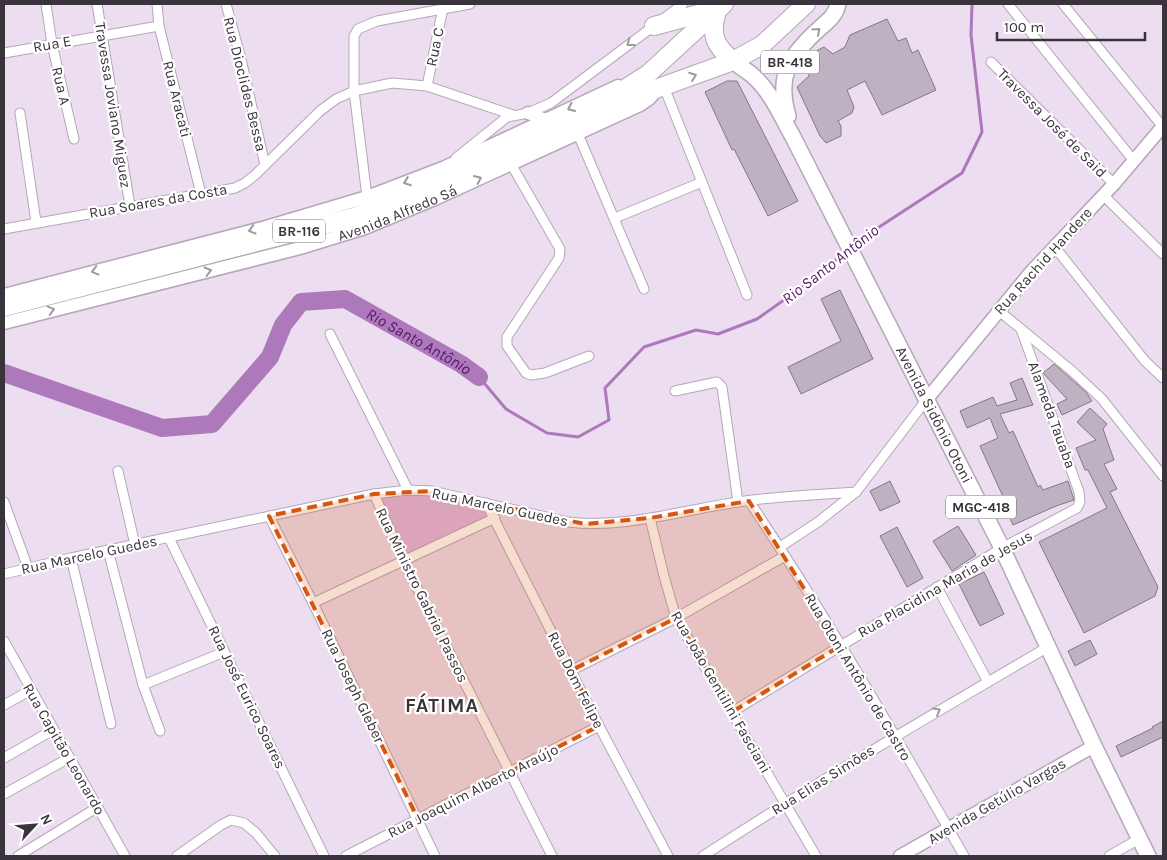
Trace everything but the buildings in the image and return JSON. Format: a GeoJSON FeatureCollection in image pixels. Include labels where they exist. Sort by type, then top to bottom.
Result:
{"type":"FeatureCollection","features":[{"type":"Feature","properties":{"kind":"highway","name":"Avenida Alfredo Sá"},"geometry":{"type":"LineString","coordinates":[[4,307],[354,217],[418,192],[581,116],[733,61],[762,45],[808,5]]}},
{"type":"Feature","properties":{"kind":"highway"},"geometry":{"type":"LineString","coordinates":[[654,26],[720,8]]}},
{"type":"Feature","properties":{"kind":"highway"},"geometry":{"type":"LineString","coordinates":[[720,8],[713,24],[713,34],[717,45],[733,61]]}},
{"type":"Feature","properties":{"kind":"highway","name":"BR-116"},"geometry":{"type":"LineString","coordinates":[[581,116],[648,74],[720,8]]}},
{"type":"Feature","properties":{"kind":"main road","name":"BR-418"},"geometry":{"type":"LineString","coordinates":[[793,137],[783,101],[784,81],[791,59],[803,43],[831,18],[838,4]]}},
{"type":"Feature","properties":{"kind":"main road","name":"BR-418"},"geometry":{"type":"LineString","coordinates":[[733,61],[761,84],[793,137]]}},
{"type":"Feature","properties":{"kind":"main road","name":"Avenida Sidônio Otoni"},"geometry":{"type":"LineString","coordinates":[[793,137],[1002,548],[1094,746],[1148,856]]}},
{"type":"Feature","properties":{"kind":"street","name":"Rua A"},"geometry":{"type":"LineString","coordinates":[[46,4],[52,44],[74,139]]}},
{"type":"Feature","properties":{"kind":"street","name":"Travessa Joviano Miguez"},"geometry":{"type":"LineString","coordinates":[[97,4],[130,206]]}},
{"type":"Feature","properties":{"kind":"street","name":"Rua Aracati"},"geometry":{"type":"LineString","coordinates":[[157,4],[159,26],[201,194]]}},
{"type":"Feature","properties":{"kind":"street","name":"Rua Dioclides Bessa"},"geometry":{"type":"LineString","coordinates":[[226,4],[241,59],[265,165]]}},
{"type":"Feature","properties":{"kind":"street"},"geometry":{"type":"LineString","coordinates":[[367,197],[354,91],[354,36],[358,29],[377,21],[470,4]]}},
{"type":"Feature","properties":{"kind":"street"},"geometry":{"type":"LineString","coordinates":[[445,167],[501,121],[513,115],[528,113],[551,103],[683,4]]}},
{"type":"Feature","properties":{"kind":"street"},"geometry":{"type":"LineString","coordinates":[[1008,4],[1134,160]]}},
{"type":"Feature","properties":{"kind":"street"},"geometry":{"type":"LineString","coordinates":[[1063,4],[1163,127]]}},
{"type":"Feature","properties":{"kind":"street","name":"Rua C"},"geometry":{"type":"LineString","coordinates":[[427,86],[443,8]]}},
{"type":"Feature","properties":{"kind":"street","name":"Rua E"},"geometry":{"type":"LineString","coordinates":[[4,52],[159,26]]}},
{"type":"Feature","properties":{"kind":"street","name":"Travessa José de Said"},"geometry":{"type":"LineString","coordinates":[[991,62],[1114,184]]}},
{"type":"Feature","properties":{"kind":"street","name":"Avenida Alfredo Sá"},"geometry":{"type":"LineString","coordinates":[[4,295],[266,226],[367,197],[445,167],[648,74]]}},
{"type":"Feature","properties":{"kind":"street","name":"Rua Soares da Costa"},"geometry":{"type":"LineString","coordinates":[[4,229],[235,188],[256,176],[320,111],[336,99],[354,91],[392,84],[427,86],[513,115]]}},
{"type":"Feature","properties":{"kind":"street"},"geometry":{"type":"LineString","coordinates":[[660,88],[702,182],[747,295]]}},
{"type":"Feature","properties":{"kind":"street","name":"Avenida Alfredo Sá"},"geometry":{"type":"LineString","coordinates":[[4,323],[300,248],[365,228],[640,105],[660,88]]}},
{"type":"Feature","properties":{"kind":"street"},"geometry":{"type":"LineString","coordinates":[[20,113],[36,222]]}},
{"type":"Feature","properties":{"kind":"street"},"geometry":{"type":"LineString","coordinates":[[528,113],[546,120]]}},
{"type":"Feature","properties":{"kind":"street","name":"Rua Rachid Handere"},"geometry":{"type":"LineString","coordinates":[[927,399],[998,310],[1054,246],[1114,184],[1163,127]]}},
{"type":"Feature","properties":{"kind":"street"},"geometry":{"type":"LineString","coordinates":[[578,134],[644,289]]}},
{"type":"Feature","properties":{"kind":"street"},"geometry":{"type":"LineString","coordinates":[[511,164],[560,249],[561,254],[507,337],[507,346],[526,373],[531,375],[545,373],[589,356]]}},
{"type":"Feature","properties":{"kind":"street"},"geometry":{"type":"LineString","coordinates":[[615,218],[702,182]]}},
{"type":"Feature","properties":{"kind":"street"},"geometry":{"type":"LineString","coordinates":[[1103,195],[1163,254]]}},
{"type":"Feature","properties":{"kind":"street"},"geometry":{"type":"LineString","coordinates":[[1054,246],[1146,361],[1163,378]]}},
{"type":"Feature","properties":{"kind":"street"},"geometry":{"type":"LineString","coordinates":[[998,310],[1072,371],[1102,399],[1163,476]]}},
{"type":"Feature","properties":{"kind":"street","name":"Alameda Tauaba"},"geometry":{"type":"LineString","coordinates":[[1021,329],[1076,481],[1080,502]]}},
{"type":"Feature","properties":{"kind":"street"},"geometry":{"type":"LineString","coordinates":[[330,334],[408,490]]}},
{"type":"Feature","properties":{"kind":"street"},"geometry":{"type":"LineString","coordinates":[[675,390],[717,382],[722,387],[738,502]]}},
{"type":"Feature","properties":{"kind":"street"},"geometry":{"type":"LineString","coordinates":[[780,547],[818,522],[856,492],[927,399]]}},
{"type":"Feature","properties":{"kind":"street"},"geometry":{"type":"LineString","coordinates":[[118,471],[135,545]]}},
{"type":"Feature","properties":{"kind":"street","name":"Rua Marcelo Guedes"},"geometry":{"type":"LineString","coordinates":[[4,574],[374,494],[408,490],[432,491],[568,522],[585,524],[650,518],[738,502],[856,492]]}},
{"type":"Feature","properties":{"kind":"street","name":"Rua Ministro Gabriel Passos"},"geometry":{"type":"LineString","coordinates":[[374,494],[403,560],[552,856]]}},
{"type":"Feature","properties":{"kind":"street","name":"Rua Otoni Antônio de Castro"},"geometry":{"type":"LineString","coordinates":[[749,501],[780,547],[895,735],[964,856]]}},
{"type":"Feature","properties":{"kind":"street"},"geometry":{"type":"LineString","coordinates":[[4,502],[28,568]]}},
{"type":"Feature","properties":{"kind":"street","name":"Rua Placidina Maria de Jesus"},"geometry":{"type":"LineString","coordinates":[[732,712],[1002,548],[1077,508],[1080,502]]}},
{"type":"Feature","properties":{"kind":"street","name":"Rua Dom Felipe"},"geometry":{"type":"LineString","coordinates":[[486,503],[668,856]]}},
{"type":"Feature","properties":{"kind":"street","name":"Rua Joseph Gleber"},"geometry":{"type":"LineString","coordinates":[[269,516],[313,602],[435,856]]}},
{"type":"Feature","properties":{"kind":"street"},"geometry":{"type":"LineString","coordinates":[[313,602],[495,518]]}},
{"type":"Feature","properties":{"kind":"street","name":"Rua João Gentilini Fasciani"},"geometry":{"type":"LineString","coordinates":[[650,518],[676,618],[816,856]]}},
{"type":"Feature","properties":{"kind":"street","name":"Rua José Eurico Soares"},"geometry":{"type":"LineString","coordinates":[[169,538],[324,856]]}},
{"type":"Feature","properties":{"kind":"street"},"geometry":{"type":"LineString","coordinates":[[108,550],[143,685],[160,731]]}},
{"type":"Feature","properties":{"kind":"street"},"geometry":{"type":"LineString","coordinates":[[572,670],[676,618],[785,556]]}},
{"type":"Feature","properties":{"kind":"street"},"geometry":{"type":"LineString","coordinates":[[71,558],[111,724]]}},
{"type":"Feature","properties":{"kind":"street"},"geometry":{"type":"LineString","coordinates":[[937,587],[988,682]]}},
{"type":"Feature","properties":{"kind":"street","name":"Rua Capitão Leonardo"},"geometry":{"type":"LineString","coordinates":[[4,641],[125,856]]}},
{"type":"Feature","properties":{"kind":"street","name":"Rua Elias Simões"},"geometry":{"type":"LineString","coordinates":[[703,856],[784,803],[895,735],[1048,647]]}},
{"type":"Feature","properties":{"kind":"street"},"geometry":{"type":"LineString","coordinates":[[143,685],[224,652]]}},
{"type":"Feature","properties":{"kind":"street"},"geometry":{"type":"LineString","coordinates":[[4,705],[31,690]]}},
{"type":"Feature","properties":{"kind":"street","name":"Rua Joaquim Alberto Araújo"},"geometry":{"type":"LineString","coordinates":[[346,856],[600,726]]}},
{"type":"Feature","properties":{"kind":"street"},"geometry":{"type":"LineString","coordinates":[[4,758],[53,730]]}},
{"type":"Feature","properties":{"kind":"street","name":"Avenida Getúlio Vargas"},"geometry":{"type":"LineString","coordinates":[[900,856],[1094,746]]}},
{"type":"Feature","properties":{"kind":"street"},"geometry":{"type":"LineString","coordinates":[[4,794],[69,758]]}},
{"type":"Feature","properties":{"kind":"street"},"geometry":{"type":"LineString","coordinates":[[18,856],[98,807]]}},
{"type":"Feature","properties":{"kind":"street"},"geometry":{"type":"LineString","coordinates":[[177,856],[231,820],[244,823],[256,833],[275,856]]}},
{"type":"Feature","properties":{"kind":"street"},"geometry":{"type":"LineString","coordinates":[[1109,856],[1139,839]]}},
{"type":"Feature","properties":{"kind":"highlighted area"},"geometry":{"type":"Polygon","coordinates":[[[432,491],[585,524],[650,518],[749,501],[840,646],[732,712],[676,618],[572,670],[599,726],[418,819],[269,516],[374,494],[432,491]]]}},
{"type":"Feature","properties":{"kind":"shaded area"},"geometry":{"type":"Polygon","coordinates":[[[410,491],[480,503],[487,518],[403,556],[377,498],[410,491]]]}},
{"type":"Feature","properties":{"kind":"waterway","name":"Rio Santo Antônio"},"geometry":{"type":"LineString","coordinates":[[853,244],[962,173],[982,132],[971,35],[972,4]]}},
{"type":"Feature","properties":{"kind":"waterway","name":"Rio Santo Antônio"},"geometry":{"type":"LineString","coordinates":[[479,377],[506,409],[547,433],[578,437],[609,420],[605,388],[644,347],[696,330],[718,334],[757,319],[825,271],[845,251]]}},
{"type":"Feature","properties":{"kind":"waterway","name":"Rio Santo Antônio"},"geometry":{"type":"LineString","coordinates":[[4,373],[162,428],[212,424],[270,357],[283,325],[301,302],[345,299],[461,364],[479,377]]}},
{"type":"Feature","properties":{"kind":"district","name":"FÁTIMA"},"geometry":{"type":"Point","coordinates":[442,705]}}]}
